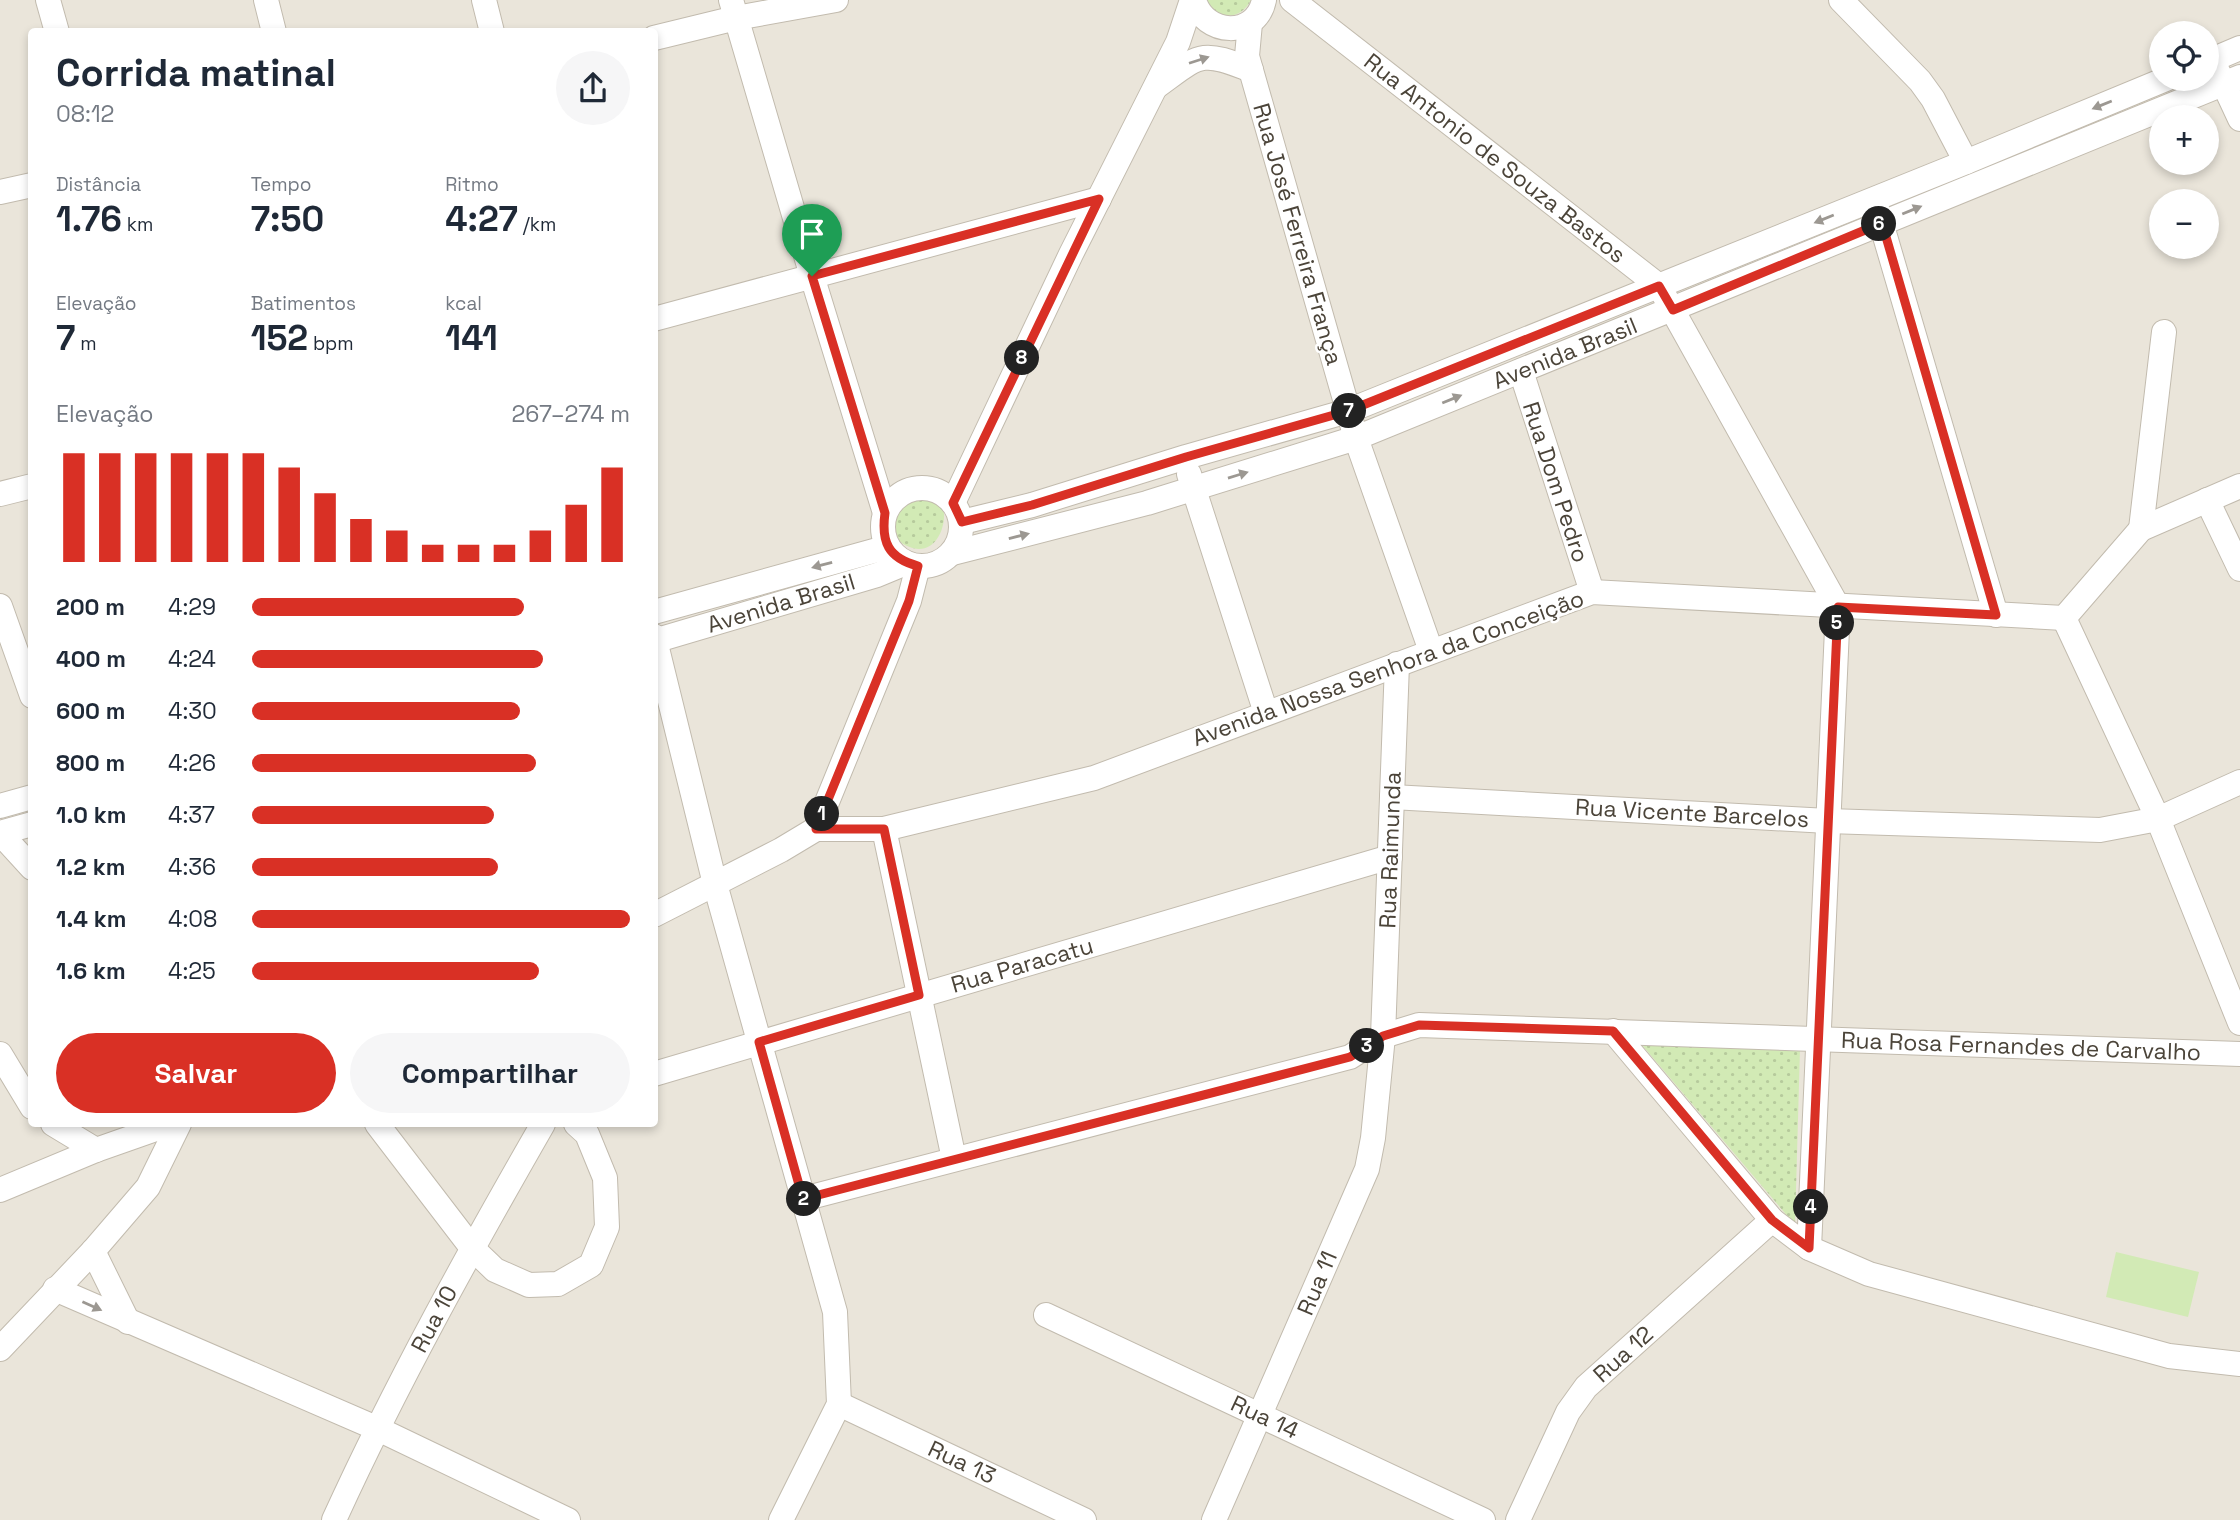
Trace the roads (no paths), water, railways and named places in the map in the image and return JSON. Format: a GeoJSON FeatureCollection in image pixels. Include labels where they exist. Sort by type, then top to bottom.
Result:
{"type":"FeatureCollection","features":[{"type":"Feature","properties":{"kind":"street"},"geometry":{"type":"LineString","coordinates":[[48,0],[56,28]]}},
{"type":"Feature","properties":{"kind":"street"},"geometry":{"type":"LineString","coordinates":[[266,0],[273,28]]}},
{"type":"Feature","properties":{"kind":"street"},"geometry":{"type":"LineString","coordinates":[[484,0],[491,28]]}},
{"type":"Feature","properties":{"kind":"street"},"geometry":{"type":"LineString","coordinates":[[658,37],[734,9],[836,0]]}},
{"type":"Feature","properties":{"kind":"street"},"geometry":{"type":"LineString","coordinates":[[957,513],[1099,199],[1178,43],[1193,0]]}},
{"type":"Feature","properties":{"kind":"street","name":"Rua José Ferreira França"},"geometry":{"type":"LineString","coordinates":[[1193,0],[1204,19],[1219,27],[1249,63],[1356,438],[1432,651]]}},
{"type":"Feature","properties":{"kind":"street"},"geometry":{"type":"LineString","coordinates":[[1840,0],[1920,81],[1933,99],[1966,162]]}},
{"type":"Feature","properties":{"kind":"street","name":"Rua Antonio de Souza Bastos"},"geometry":{"type":"LineString","coordinates":[[1178,43],[1219,27],[1238,28],[1257,13],[1301,6],[1659,286],[1838,607]]}},
{"type":"Feature","properties":{"kind":"street"},"geometry":{"type":"LineString","coordinates":[[734,9],[885,513]]}},
{"type":"Feature","properties":{"kind":"street","name":"Rua José Ferreira França"},"geometry":{"type":"LineString","coordinates":[[1249,63],[1257,13]]}},
{"type":"Feature","properties":{"kind":"street"},"geometry":{"type":"LineString","coordinates":[[2219,57],[2240,48]]}},
{"type":"Feature","properties":{"kind":"street"},"geometry":{"type":"LineString","coordinates":[[1153,89],[1193,61],[1205,57],[1249,63]]}},
{"type":"Feature","properties":{"kind":"street"},"geometry":{"type":"LineString","coordinates":[[2232,80],[2240,119]]}},
{"type":"Feature","properties":{"kind":"street","name":"Avenida Brasil"},"geometry":{"type":"LineString","coordinates":[[953,553],[1147,503],[1356,438],[2232,80]]}},
{"type":"Feature","properties":{"kind":"street","name":"Avenida Brasil"},"geometry":{"type":"LineString","coordinates":[[957,513],[1032,505],[1348,411],[2149,86]]}},
{"type":"Feature","properties":{"kind":"street"},"geometry":{"type":"LineString","coordinates":[[2061,122],[2072,145]]}},
{"type":"Feature","properties":{"kind":"street"},"geometry":{"type":"LineString","coordinates":[[0,192],[28,186]]}},
{"type":"Feature","properties":{"kind":"street"},"geometry":{"type":"LineString","coordinates":[[658,318],[1099,199]]}},
{"type":"Feature","properties":{"kind":"street"},"geometry":{"type":"LineString","coordinates":[[1873,199],[1996,615]]}},
{"type":"Feature","properties":{"kind":"street"},"geometry":{"type":"LineString","coordinates":[[2141,529],[2164,332]]}},
{"type":"Feature","properties":{"kind":"street","name":"Rua Dom Pedro"},"geometry":{"type":"LineString","coordinates":[[1521,371],[1592,592]]}},
{"type":"Feature","properties":{"kind":"street"},"geometry":{"type":"LineString","coordinates":[[1186,457],[1193,489],[1266,713]]}},
{"type":"Feature","properties":{"kind":"street"},"geometry":{"type":"LineString","coordinates":[[2240,486],[2141,529],[2064,618],[2231,975],[2240,1023]]}},
{"type":"Feature","properties":{"kind":"street"},"geometry":{"type":"LineString","coordinates":[[0,494],[28,487]]}},
{"type":"Feature","properties":{"kind":"street"},"geometry":{"type":"LineString","coordinates":[[658,913],[816,829],[909,601],[904,559],[883,530],[885,513],[892,501],[916,488],[943,494],[957,513],[960,538],[953,553],[931,566],[904,559]]}},
{"type":"Feature","properties":{"kind":"street"},"geometry":{"type":"LineString","coordinates":[[2207,500],[2240,569]]}},
{"type":"Feature","properties":{"kind":"street","name":"Avenida Brasil"},"geometry":{"type":"LineString","coordinates":[[658,611],[904,559]]}},
{"type":"Feature","properties":{"kind":"street","name":"Avenida Brasil"},"geometry":{"type":"LineString","coordinates":[[658,638],[877,575],[904,559]]}},
{"type":"Feature","properties":{"kind":"street","name":"Avenida Nossa Senhora da Conceição"},"geometry":{"type":"LineString","coordinates":[[816,829],[884,829],[1094,778],[1592,592],[2064,618]]}},
{"type":"Feature","properties":{"kind":"street"},"geometry":{"type":"LineString","coordinates":[[0,606],[28,685]]}},
{"type":"Feature","properties":{"kind":"street"},"geometry":{"type":"LineString","coordinates":[[1809,1248],[1838,607]]}},
{"type":"Feature","properties":{"kind":"street"},"geometry":{"type":"LineString","coordinates":[[658,651],[715,884],[835,1312],[839,1404],[781,1520]]}},
{"type":"Feature","properties":{"kind":"street","name":"Rua Raimunda"},"geometry":{"type":"LineString","coordinates":[[1383,1036],[1397,664]]}},
{"type":"Feature","properties":{"kind":"street","name":"Rua Vicente Barcelos"},"geometry":{"type":"LineString","coordinates":[[1392,797],[1828,821],[2100,830],[2158,820],[2240,782]]}},
{"type":"Feature","properties":{"kind":"street"},"geometry":{"type":"LineString","coordinates":[[0,806],[28,798]]}},
{"type":"Feature","properties":{"kind":"street"},"geometry":{"type":"LineString","coordinates":[[28,825],[0,833],[28,863]]}},
{"type":"Feature","properties":{"kind":"street"},"geometry":{"type":"LineString","coordinates":[[884,829],[954,1159]]}},
{"type":"Feature","properties":{"kind":"street","name":"Rua Paracatu"},"geometry":{"type":"LineString","coordinates":[[658,1073],[1390,857]]}},
{"type":"Feature","properties":{"kind":"street","name":"Rua Rosa Fernandes de Carvalho"},"geometry":{"type":"LineString","coordinates":[[803,1199],[1350,1057],[1383,1036],[1419,1025],[2240,1054]]}},
{"type":"Feature","properties":{"kind":"street"},"geometry":{"type":"LineString","coordinates":[[1613,1031],[1772,1220],[1809,1248],[1869,1274],[2156,1353],[2240,1364]]}},
{"type":"Feature","properties":{"kind":"street","name":"Rua 11"},"geometry":{"type":"LineString","coordinates":[[1214,1520],[1367,1169],[1373,1138],[1383,1036]]}},
{"type":"Feature","properties":{"kind":"street"},"geometry":{"type":"LineString","coordinates":[[0,1054],[28,1100]]}},
{"type":"Feature","properties":{"kind":"street"},"geometry":{"type":"LineString","coordinates":[[58,1127],[96,1150]]}},
{"type":"Feature","properties":{"kind":"street"},"geometry":{"type":"LineString","coordinates":[[0,1190],[96,1150],[161,1127]]}},
{"type":"Feature","properties":{"kind":"street"},"geometry":{"type":"LineString","coordinates":[[0,1349],[93,1251],[148,1187],[178,1127]]}},
{"type":"Feature","properties":{"kind":"street"},"geometry":{"type":"LineString","coordinates":[[379,1127],[472,1248],[495,1270],[529,1285],[558,1284],[591,1265],[607,1227],[605,1178],[587,1134],[579,1127]]}},
{"type":"Feature","properties":{"kind":"street","name":"Rua 10"},"geometry":{"type":"LineString","coordinates":[[334,1520],[376,1428],[472,1248],[541,1127]]}},
{"type":"Feature","properties":{"kind":"street","name":"Rua 12"},"geometry":{"type":"LineString","coordinates":[[1518,1520],[1568,1412],[1586,1387],[1772,1220]]}},
{"type":"Feature","properties":{"kind":"street"},"geometry":{"type":"LineString","coordinates":[[93,1251],[128,1322]]}},
{"type":"Feature","properties":{"kind":"street"},"geometry":{"type":"LineString","coordinates":[[55,1289],[376,1428],[568,1520]]}},
{"type":"Feature","properties":{"kind":"street","name":"Rua 14"},"geometry":{"type":"LineString","coordinates":[[1046,1315],[1483,1520]]}},
{"type":"Feature","properties":{"kind":"street","name":"Rua 13"},"geometry":{"type":"LineString","coordinates":[[839,1404],[1084,1520]]}}]}
